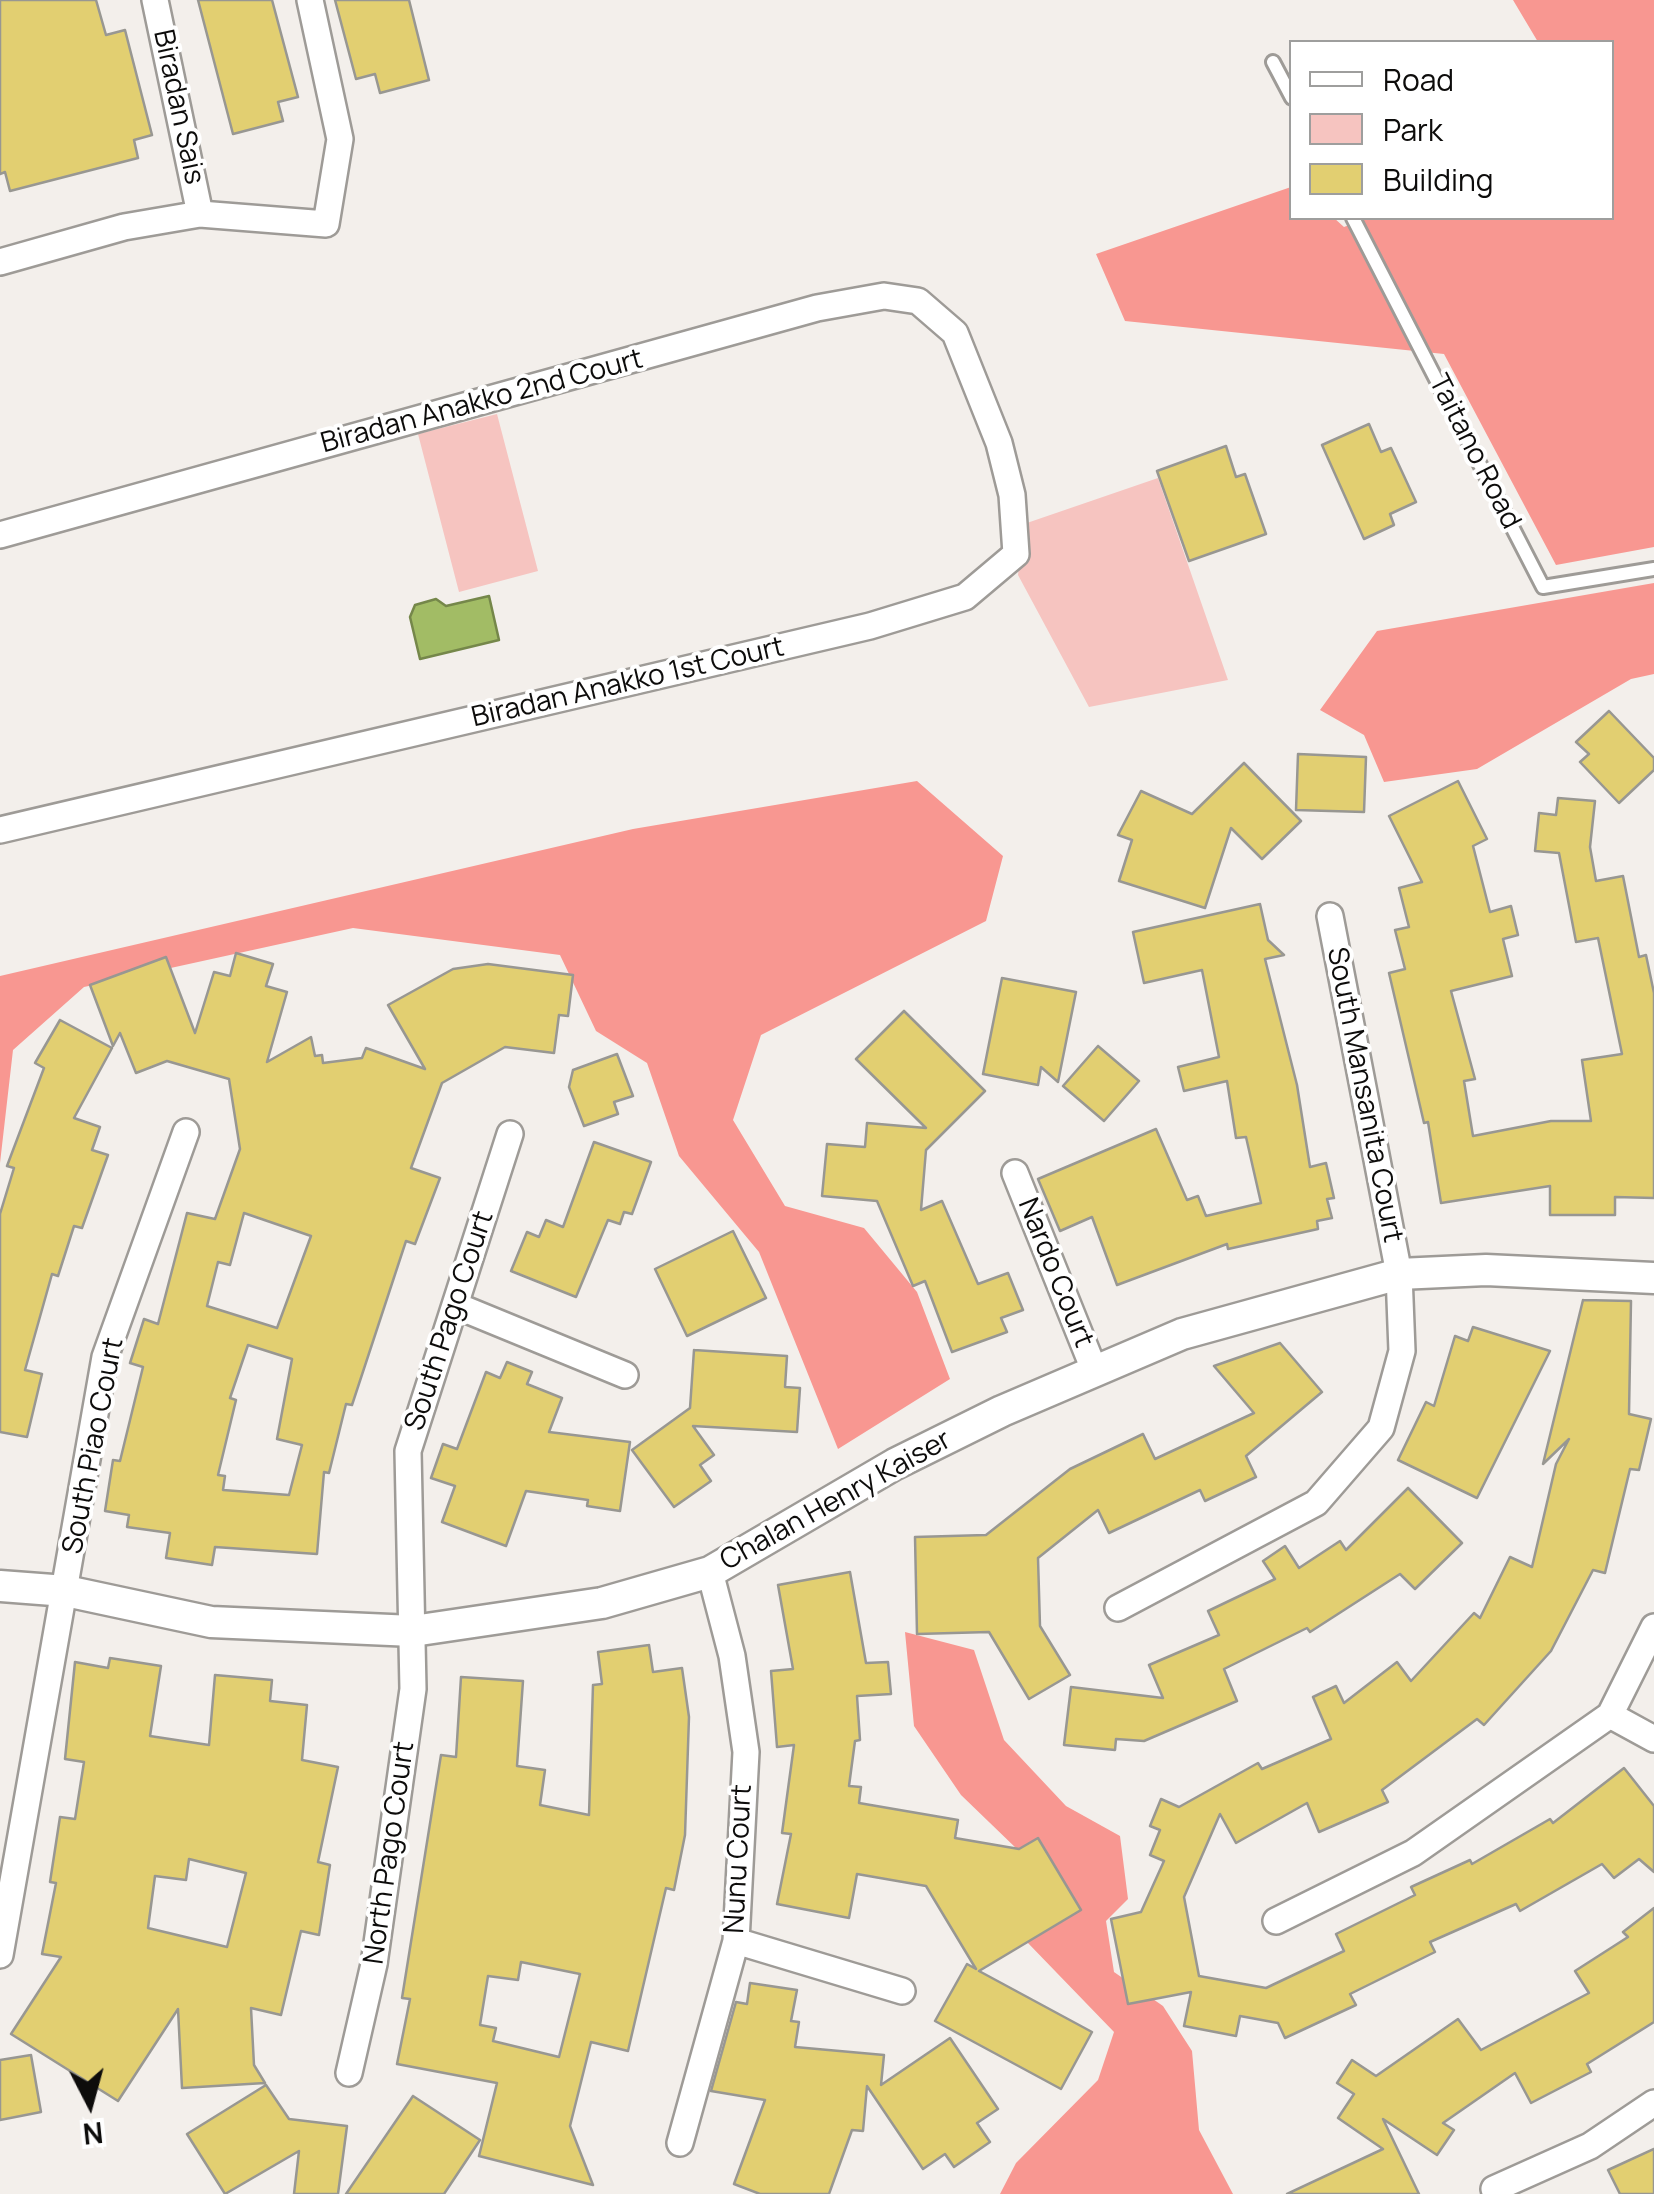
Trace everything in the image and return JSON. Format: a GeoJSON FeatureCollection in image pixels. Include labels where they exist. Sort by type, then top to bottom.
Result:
{"type":"FeatureCollection","features":[{"type":"Feature","properties":{"kind":"street","name":"Biradan Sais"},"geometry":{"type":"LineString","coordinates":[[155,0],[200,214]]}},
{"type":"Feature","properties":{"kind":"street"},"geometry":{"type":"LineString","coordinates":[[0,262],[124,227],[200,214],[326,224],[340,139],[310,0]]}},
{"type":"Feature","properties":{"kind":"street","name":"Biradan Anakko 2nd Court"},"geometry":{"type":"LineString","coordinates":[[0,535],[818,308],[884,296],[918,302],[955,333]]}},
{"type":"Feature","properties":{"kind":"street","name":"Biradan Anakko 1st Court"},"geometry":{"type":"LineString","coordinates":[[0,830],[870,626],[965,596],[1016,554],[1012,495],[999,443],[955,333]]}},
{"type":"Feature","properties":{"kind":"street","name":"South Mansanita Court"},"geometry":{"type":"LineString","coordinates":[[1118,1608],[1316,1503],[1381,1428],[1402,1351],[1399,1274],[1330,916]]}},
{"type":"Feature","properties":{"kind":"street","name":"South Piao Court"},"geometry":{"type":"LineString","coordinates":[[0,1955],[105,1356],[186,1132]]}},
{"type":"Feature","properties":{"kind":"street","name":"South Pago Court"},"geometry":{"type":"LineString","coordinates":[[413,1631],[408,1450],[510,1134]]}},
{"type":"Feature","properties":{"kind":"street","name":"Nardo Court"},"geometry":{"type":"LineString","coordinates":[[1016,1173],[1095,1372]]}},
{"type":"Feature","properties":{"kind":"street","name":"Chalan Henry Kaiser"},"geometry":{"type":"LineString","coordinates":[[0,1586],[66,1591],[211,1622],[413,1631],[602,1603],[710,1572],[896,1464],[1002,1411],[1182,1334],[1399,1274],[1486,1270],[1654,1278]]}},
{"type":"Feature","properties":{"kind":"street"},"geometry":{"type":"LineString","coordinates":[[457,1306],[625,1374]]}},
{"type":"Feature","properties":{"kind":"street","name":"Nunu Court"},"geometry":{"type":"LineString","coordinates":[[680,2143],[736,1941],[746,1752],[732,1656],[710,1572]]}},
{"type":"Feature","properties":{"kind":"street"},"geometry":{"type":"LineString","coordinates":[[1276,1921],[1412,1853],[1610,1715],[1654,1627]]}},
{"type":"Feature","properties":{"kind":"street","name":"North Pago Court"},"geometry":{"type":"LineString","coordinates":[[349,2073],[374,1964],[398,1808],[413,1689],[413,1631]]}},
{"type":"Feature","properties":{"kind":"street"},"geometry":{"type":"LineString","coordinates":[[1610,1715],[1654,1739]]}},
{"type":"Feature","properties":{"kind":"street"},"geometry":{"type":"LineString","coordinates":[[736,1941],[902,1990]]}},
{"type":"Feature","properties":{"kind":"street"},"geometry":{"type":"LineString","coordinates":[[1494,2188],[1590,2146],[1654,2103]]}},
{"type":"Feature","properties":{"kind":"lane"},"geometry":{"type":"LineString","coordinates":[[1273,62],[1289,92]]}},
{"type":"Feature","properties":{"kind":"lane","name":"Taitano Road"},"geometry":{"type":"LineString","coordinates":[[1354,220],[1542,586],[1654,569]]}},
{"type":"Feature","properties":{"kind":"green space"},"geometry":{"type":"Polygon","coordinates":[[[497,414],[538,571],[459,592],[418,434],[497,414]]]}},
{"type":"Feature","properties":{"kind":"green space"},"geometry":{"type":"Polygon","coordinates":[[[1158,478],[1228,680],[1089,707],[1018,575],[1024,524],[1158,478]]]}},
{"type":"Feature","properties":{"kind":"shaded area"},"geometry":{"type":"Polygon","coordinates":[[[1513,0],[1654,0],[1654,547],[1556,565],[1444,354],[1125,321],[1096,254],[1289,188],[1289,220],[1336,220],[1344,227],[1362,220],[1614,220],[1614,40],[1537,40],[1513,0]]]}},
{"type":"Feature","properties":{"kind":"shaded area"},"geometry":{"type":"Polygon","coordinates":[[[1654,583],[1654,674],[1631,679],[1477,769],[1384,782],[1364,735],[1320,710],[1377,631],[1654,583]]]}},
{"type":"Feature","properties":{"kind":"shaded area"},"geometry":{"type":"Polygon","coordinates":[[[489,596],[499,640],[420,659],[410,617],[415,605],[436,599],[446,606],[489,596]]]}},
{"type":"Feature","properties":{"kind":"shaded area"},"geometry":{"type":"Polygon","coordinates":[[[917,781],[1003,856],[986,921],[761,1035],[733,1120],[785,1206],[864,1228],[917,1292],[950,1379],[838,1449],[759,1252],[679,1156],[647,1063],[596,1031],[560,955],[353,928],[84,987],[13,1050],[0,1163],[0,976],[633,829],[917,781]]]}},
{"type":"Feature","properties":{"kind":"shaded area"},"geometry":{"type":"Polygon","coordinates":[[[905,1632],[974,1650],[1004,1740],[1066,1806],[1120,1836],[1128,1899],[1106,1921],[1114,1972],[1163,2006],[1192,2051],[1199,2130],[1233,2194],[1000,2194],[1016,2163],[1098,2080],[1114,2032],[1027,1942],[1081,1910],[1039,1838],[1018,1850],[961,1795],[914,1726],[905,1632]]]}},
{"type":"Feature","properties":{"kind":"building"},"geometry":{"type":"Polygon","coordinates":[[[0,0],[96,0],[106,35],[125,30],[152,135],[134,140],[138,158],[10,191],[5,172],[0,174],[0,0]]]}},
{"type":"Feature","properties":{"kind":"building"},"geometry":{"type":"Polygon","coordinates":[[[198,0],[272,0],[298,97],[278,102],[283,121],[233,134],[198,0]]]}},
{"type":"Feature","properties":{"kind":"building"},"geometry":{"type":"Polygon","coordinates":[[[335,0],[409,0],[429,80],[380,93],[375,74],[356,79],[335,0]]]}},
{"type":"Feature","properties":{"kind":"building"},"geometry":{"type":"Polygon","coordinates":[[[1369,424],[1381,452],[1391,448],[1416,502],[1390,514],[1394,525],[1364,539],[1322,445],[1369,424]]]}},
{"type":"Feature","properties":{"kind":"building"},"geometry":{"type":"Polygon","coordinates":[[[1226,446],[1236,477],[1245,474],[1266,534],[1189,561],[1157,471],[1226,446]]]}},
{"type":"Feature","properties":{"kind":"building"},"geometry":{"type":"Polygon","coordinates":[[[1609,711],[1654,758],[1654,770],[1619,803],[1580,762],[1589,754],[1576,742],[1609,711]]]}},
{"type":"Feature","properties":{"kind":"building"},"geometry":{"type":"Polygon","coordinates":[[[1298,754],[1366,757],[1364,812],[1296,810],[1298,754]]]}},
{"type":"Feature","properties":{"kind":"building"},"geometry":{"type":"Polygon","coordinates":[[[1244,763],[1301,821],[1262,859],[1231,828],[1205,908],[1119,881],[1132,840],[1118,835],[1141,791],[1192,814],[1244,763]]]}},
{"type":"Feature","properties":{"kind":"building"},"geometry":{"type":"Polygon","coordinates":[[[1458,781],[1487,839],[1473,846],[1490,912],[1511,906],[1518,935],[1503,939],[1512,976],[1451,991],[1475,1079],[1464,1081],[1473,1136],[1551,1121],[1591,1121],[1582,1060],[1622,1054],[1598,938],[1576,942],[1559,853],[1535,851],[1539,813],[1556,815],[1558,798],[1595,801],[1590,847],[1596,881],[1623,876],[1639,957],[1646,955],[1654,993],[1654,1198],[1615,1197],[1615,1215],[1550,1215],[1550,1186],[1441,1203],[1428,1122],[1424,1123],[1389,973],[1405,969],[1395,930],[1409,927],[1399,888],[1422,882],[1389,816],[1458,781]]]}},
{"type":"Feature","properties":{"kind":"building"},"geometry":{"type":"Polygon","coordinates":[[[1260,904],[1268,940],[1284,955],[1265,959],[1297,1085],[1310,1167],[1326,1163],[1334,1198],[1327,1199],[1332,1218],[1317,1221],[1318,1229],[1228,1249],[1227,1244],[1117,1285],[1092,1217],[1060,1231],[1038,1179],[1156,1129],[1187,1200],[1198,1196],[1206,1216],[1261,1203],[1246,1137],[1236,1138],[1227,1081],[1184,1091],[1178,1067],[1219,1057],[1202,970],[1144,983],[1133,932],[1260,904]]]}},
{"type":"Feature","properties":{"kind":"building"},"geometry":{"type":"Polygon","coordinates":[[[236,953],[273,964],[266,986],[287,992],[267,1062],[311,1037],[315,1056],[322,1055],[323,1063],[362,1058],[366,1048],[425,1069],[388,1005],[453,969],[488,964],[573,975],[568,1016],[559,1015],[554,1053],[505,1047],[442,1083],[411,1168],[440,1178],[415,1244],[406,1241],[352,1405],[346,1404],[329,1473],[324,1472],[317,1554],[215,1547],[212,1565],[166,1558],[170,1533],[127,1527],[129,1515],[105,1511],[113,1460],[120,1461],[143,1367],[130,1363],[144,1319],[158,1324],[187,1213],[215,1219],[240,1149],[229,1079],[167,1061],[136,1073],[120,1033],[113,1046],[90,985],[166,957],[195,1033],[214,972],[230,976],[236,953]],[[244,1213],[230,1265],[218,1262],[207,1306],[277,1328],[311,1236],[244,1213]],[[248,1345],[230,1398],[236,1400],[218,1475],[225,1476],[223,1490],[289,1495],[302,1445],[277,1439],[292,1359],[248,1345]]]}},
{"type":"Feature","properties":{"kind":"building"},"geometry":{"type":"Polygon","coordinates":[[[1002,978],[1076,992],[1058,1082],[1041,1067],[1038,1085],[983,1074],[1002,978]]]}},
{"type":"Feature","properties":{"kind":"building"},"geometry":{"type":"Polygon","coordinates":[[[904,1011],[985,1091],[926,1150],[921,1210],[942,1201],[978,1284],[1008,1273],[1023,1310],[1001,1318],[1007,1332],[952,1352],[925,1281],[913,1286],[877,1201],[822,1196],[827,1144],[865,1147],[867,1123],[926,1128],[856,1059],[904,1011]]]}},
{"type":"Feature","properties":{"kind":"building"},"geometry":{"type":"Polygon","coordinates":[[[60,1020],[112,1048],[74,1118],[100,1127],[92,1150],[108,1155],[82,1228],[74,1226],[58,1276],[52,1274],[25,1370],[42,1374],[27,1437],[0,1432],[0,1214],[14,1168],[7,1166],[44,1068],[35,1063],[60,1020]]]}},
{"type":"Feature","properties":{"kind":"building"},"geometry":{"type":"Polygon","coordinates":[[[1098,1046],[1139,1081],[1104,1121],[1063,1086],[1098,1046]]]}},
{"type":"Feature","properties":{"kind":"building"},"geometry":{"type":"Polygon","coordinates":[[[617,1054],[633,1096],[614,1102],[618,1114],[584,1126],[569,1087],[573,1070],[617,1054]]]}},
{"type":"Feature","properties":{"kind":"building"},"geometry":{"type":"Polygon","coordinates":[[[594,1142],[651,1162],[632,1214],[624,1212],[620,1224],[608,1220],[576,1297],[511,1271],[527,1232],[539,1237],[546,1220],[563,1227],[594,1142]]]}},
{"type":"Feature","properties":{"kind":"building"},"geometry":{"type":"Polygon","coordinates":[[[733,1231],[766,1298],[687,1336],[655,1269],[733,1231]]]}},
{"type":"Feature","properties":{"kind":"building"},"geometry":{"type":"Polygon","coordinates":[[[1583,1300],[1631,1301],[1629,1414],[1651,1419],[1639,1470],[1630,1469],[1605,1573],[1593,1570],[1551,1651],[1484,1725],[1477,1719],[1382,1790],[1388,1802],[1319,1832],[1307,1803],[1236,1843],[1220,1814],[1184,1897],[1199,1976],[1266,1988],[1344,1951],[1336,1934],[1415,1895],[1411,1887],[1470,1860],[1472,1864],[1550,1819],[1553,1823],[1624,1768],[1654,1806],[1654,1872],[1639,1859],[1614,1878],[1602,1864],[1520,1911],[1516,1904],[1430,1942],[1435,1952],[1350,1994],[1356,2005],[1285,2038],[1278,2023],[1240,2016],[1236,2036],[1184,2026],[1191,1992],[1128,2004],[1111,1919],[1141,1912],[1164,1861],[1150,1855],[1160,1830],[1150,1826],[1161,1799],[1179,1807],[1258,1763],[1262,1769],[1331,1739],[1313,1697],[1336,1686],[1344,1703],[1397,1662],[1411,1681],[1474,1613],[1480,1618],[1510,1557],[1532,1567],[1556,1464],[1569,1439],[1543,1464],[1583,1300]]]}},
{"type":"Feature","properties":{"kind":"building"},"geometry":{"type":"Polygon","coordinates":[[[1473,1327],[1550,1351],[1477,1498],[1398,1460],[1426,1402],[1434,1406],[1455,1336],[1468,1341],[1473,1327]]]}},
{"type":"Feature","properties":{"kind":"building"},"geometry":{"type":"Polygon","coordinates":[[[1280,1343],[1322,1392],[1246,1456],[1256,1477],[1205,1501],[1200,1490],[1109,1533],[1098,1510],[1038,1558],[1040,1626],[1070,1675],[1029,1699],[989,1632],[917,1634],[915,1537],[986,1535],[1070,1469],[1143,1434],[1155,1459],[1254,1413],[1214,1366],[1280,1343]]]}},
{"type":"Feature","properties":{"kind":"building"},"geometry":{"type":"Polygon","coordinates":[[[694,1350],[787,1356],[785,1387],[800,1388],[797,1432],[693,1426],[714,1455],[700,1465],[711,1481],[674,1507],[632,1450],[690,1408],[694,1350]]]}},
{"type":"Feature","properties":{"kind":"building"},"geometry":{"type":"Polygon","coordinates":[[[507,1362],[532,1372],[527,1384],[562,1398],[549,1432],[630,1442],[620,1511],[587,1506],[588,1500],[526,1491],[506,1546],[442,1522],[455,1486],[431,1478],[443,1444],[457,1449],[486,1372],[500,1378],[507,1362]]]}},
{"type":"Feature","properties":{"kind":"building"},"geometry":{"type":"Polygon","coordinates":[[[1408,1488],[1462,1543],[1415,1589],[1400,1574],[1310,1632],[1307,1628],[1224,1669],[1237,1701],[1144,1741],[1116,1739],[1115,1750],[1064,1745],[1071,1687],[1163,1698],[1149,1665],[1219,1635],[1208,1611],[1275,1579],[1263,1561],[1285,1546],[1299,1568],[1340,1541],[1346,1550],[1408,1488]]]}},
{"type":"Feature","properties":{"kind":"building"},"geometry":{"type":"Polygon","coordinates":[[[850,1572],[866,1663],[888,1662],[891,1694],[857,1696],[860,1740],[855,1741],[849,1786],[861,1787],[859,1803],[958,1820],[955,1838],[1019,1849],[1038,1838],[1081,1910],[979,1971],[1092,2032],[1061,2089],[935,2021],[967,1964],[976,1969],[926,1886],[857,1874],[849,1918],[777,1904],[791,1834],[782,1833],[794,1745],[777,1747],[771,1671],[793,1669],[778,1585],[850,1572]]]}},
{"type":"Feature","properties":{"kind":"building"},"geometry":{"type":"Polygon","coordinates":[[[649,1645],[653,1672],[682,1668],[689,1717],[685,1835],[674,1890],[666,1888],[628,2051],[591,2042],[570,2126],[593,2185],[479,2156],[497,2083],[397,2064],[410,1999],[402,1998],[441,1755],[456,1757],[461,1677],[523,1681],[517,1766],[545,1770],[540,1805],[589,1815],[593,1685],[602,1684],[598,1652],[649,1645]],[[521,1962],[518,1980],[488,1976],[480,2025],[496,2028],[493,2041],[559,2057],[580,1974],[521,1962]]]}},
{"type":"Feature","properties":{"kind":"building"},"geometry":{"type":"Polygon","coordinates":[[[110,1658],[161,1666],[150,1736],[209,1745],[215,1675],[272,1680],[270,1701],[307,1705],[302,1760],[338,1767],[318,1862],[330,1865],[319,1935],[301,1931],[281,2015],[251,2008],[254,2065],[265,2083],[182,2088],[178,2009],[118,2101],[11,2034],[61,1957],[42,1954],[56,1883],[50,1882],[60,1817],[75,1819],[84,1762],[65,1759],[75,1662],[108,1668],[110,1658]],[[189,1859],[186,1880],[155,1876],[148,1928],[227,1947],[246,1873],[189,1859]]]}},
{"type":"Feature","properties":{"kind":"building"},"geometry":{"type":"Polygon","coordinates":[[[1654,1908],[1654,2022],[1587,2064],[1591,2072],[1531,2103],[1515,2073],[1443,2123],[1454,2130],[1437,2155],[1383,2119],[1419,2194],[1287,2194],[1383,2149],[1338,2118],[1354,2094],[1337,2083],[1352,2060],[1376,2076],[1458,2019],[1481,2050],[1589,1993],[1575,1971],[1628,1937],[1623,1932],[1654,1908]]]}},
{"type":"Feature","properties":{"kind":"building"},"geometry":{"type":"Polygon","coordinates":[[[750,1983],[797,1990],[791,2021],[799,2022],[795,2047],[884,2055],[881,2085],[950,2038],[998,2109],[977,2123],[990,2142],[954,2167],[945,2154],[923,2169],[867,2086],[863,2131],[852,2130],[829,2194],[760,2194],[734,2184],[765,2100],[711,2091],[736,2002],[747,2004],[750,1983]]]}},
{"type":"Feature","properties":{"kind":"building"},"geometry":{"type":"Polygon","coordinates":[[[31,2055],[41,2112],[0,2120],[0,2060],[31,2055]]]}},
{"type":"Feature","properties":{"kind":"building"},"geometry":{"type":"Polygon","coordinates":[[[266,2085],[289,2119],[347,2126],[338,2194],[294,2194],[299,2151],[225,2194],[187,2134],[266,2085]]]}},
{"type":"Feature","properties":{"kind":"building"},"geometry":{"type":"Polygon","coordinates":[[[413,2096],[480,2140],[444,2194],[346,2194],[413,2096]]]}},
{"type":"Feature","properties":{"kind":"building"},"geometry":{"type":"Polygon","coordinates":[[[1654,2149],[1654,2194],[1620,2194],[1608,2170],[1654,2149]]]}}]}
